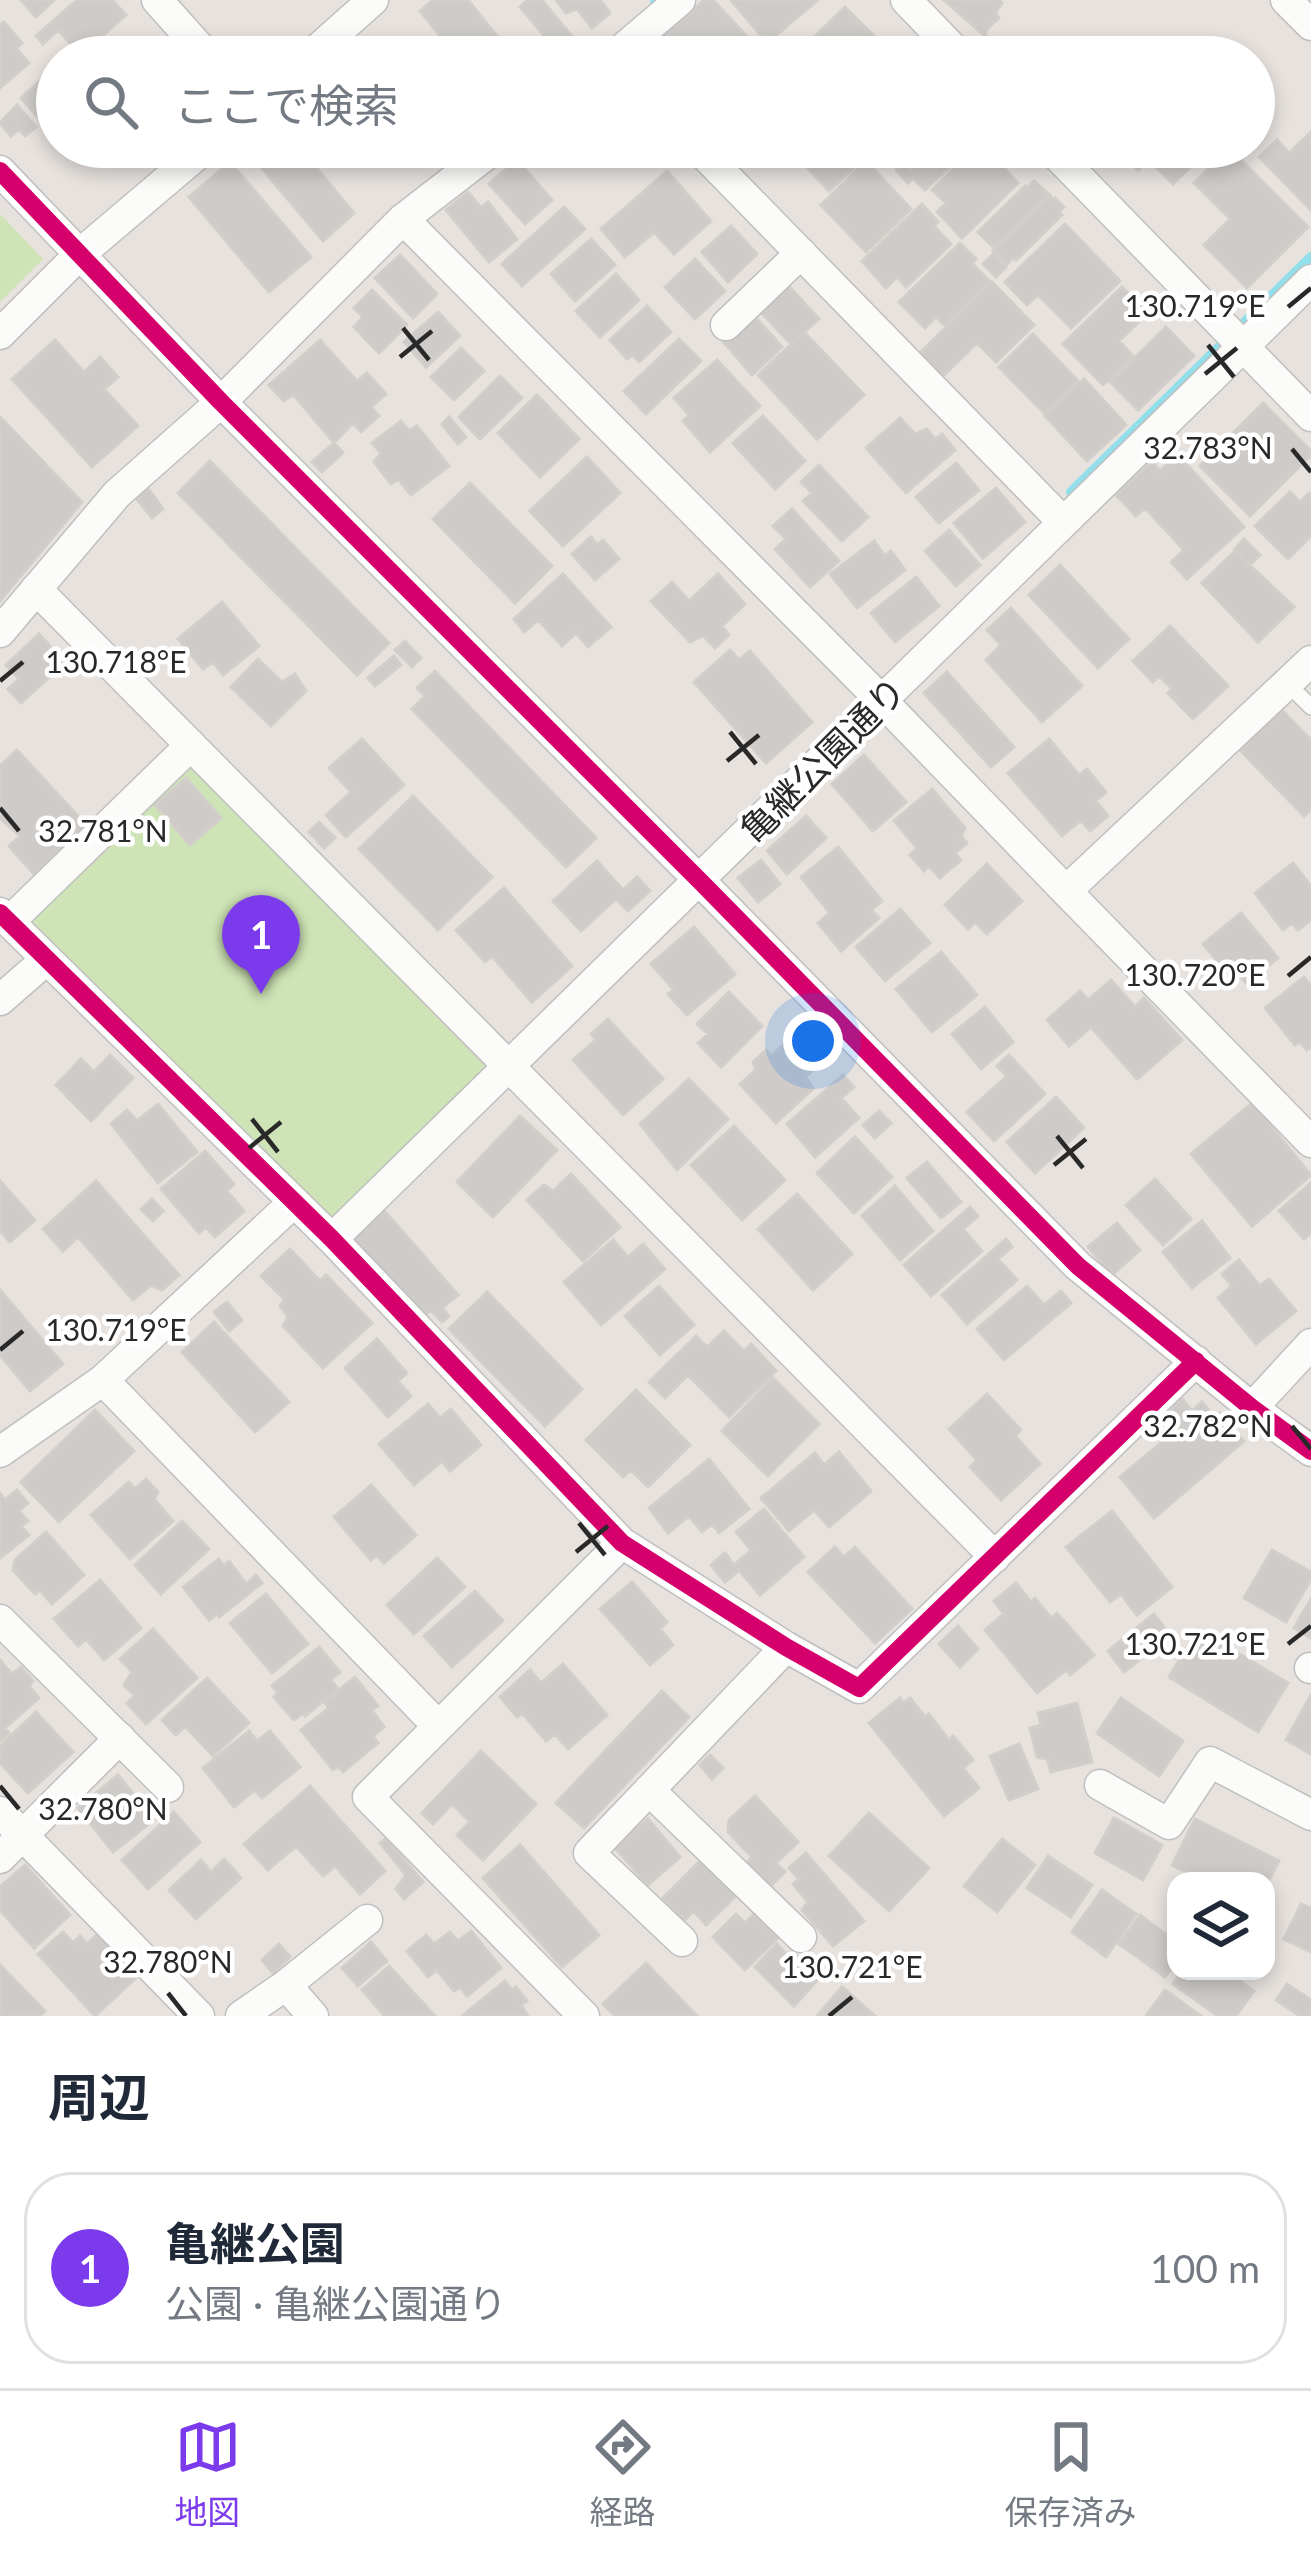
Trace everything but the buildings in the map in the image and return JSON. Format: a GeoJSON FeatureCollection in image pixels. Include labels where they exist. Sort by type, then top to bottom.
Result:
{"type":"FeatureCollection","features":[{"type":"Feature","properties":{"kind":"street"},"geometry":{"type":"LineString","coordinates":[[158,0],[190,36]]}},
{"type":"Feature","properties":{"kind":"street"},"geometry":{"type":"LineString","coordinates":[[333,36],[373,0]]}},
{"type":"Feature","properties":{"kind":"street"},"geometry":{"type":"LineString","coordinates":[[638,36],[680,0]]}},
{"type":"Feature","properties":{"kind":"street"},"geometry":{"type":"LineString","coordinates":[[906,0],[941,36]]}},
{"type":"Feature","properties":{"kind":"street"},"geometry":{"type":"LineString","coordinates":[[1286,0],[1311,26]]}},
{"type":"Feature","properties":{"kind":"street"},"geometry":{"type":"LineString","coordinates":[[0,334],[80,254],[181,168]]}},
{"type":"Feature","properties":{"kind":"street"},"geometry":{"type":"LineString","coordinates":[[0,632],[117,494],[221,402],[403,219],[469,168]]}},
{"type":"Feature","properties":{"kind":"street"},"geometry":{"type":"LineString","coordinates":[[718,168],[1063,522]]}},
{"type":"Feature","properties":{"kind":"street"},"geometry":{"type":"LineString","coordinates":[[1069,168],[1311,416]]}},
{"type":"Feature","properties":{"kind":"street"},"geometry":{"type":"LineString","coordinates":[[0,171],[221,402],[1078,1266],[1311,1451]]}},
{"type":"Feature","properties":{"kind":"street"},"geometry":{"type":"LineString","coordinates":[[403,219],[1311,1142]]}},
{"type":"Feature","properties":{"kind":"street"},"geometry":{"type":"LineString","coordinates":[[726,325],[801,253]]}},
{"type":"Feature","properties":{"kind":"street","name":"亀継公園通り"},"geometry":{"type":"LineString","coordinates":[[332,1239],[1311,280]]}},
{"type":"Feature","properties":{"kind":"street"},"geometry":{"type":"LineString","coordinates":[[37,589],[995,1557]]}},
{"type":"Feature","properties":{"kind":"street"},"geometry":{"type":"LineString","coordinates":[[1066,891],[1311,661]]}},
{"type":"Feature","properties":{"kind":"street"},"geometry":{"type":"LineString","coordinates":[[191,745],[5,918],[332,1239],[622,1543],[786,1647],[860,1688],[1196,1360]]}},
{"type":"Feature","properties":{"kind":"street"},"geometry":{"type":"LineString","coordinates":[[0,1000],[47,959]]}},
{"type":"Feature","properties":{"kind":"street"},"geometry":{"type":"LineString","coordinates":[[0,1452],[103,1381],[294,1202]]}},
{"type":"Feature","properties":{"kind":"street"},"geometry":{"type":"LineString","coordinates":[[1252,1408],[1311,1344]]}},
{"type":"Feature","properties":{"kind":"street"},"geometry":{"type":"LineString","coordinates":[[103,1381],[438,1726]]}},
{"type":"Feature","properties":{"kind":"street"},"geometry":{"type":"LineString","coordinates":[[584,2016],[368,1797],[622,1543]]}},
{"type":"Feature","properties":{"kind":"street"},"geometry":{"type":"LineString","coordinates":[[0,1620],[168,1787]]}},
{"type":"Feature","properties":{"kind":"street"},"geometry":{"type":"LineString","coordinates":[[682,1941],[590,1853],[786,1647]]}},
{"type":"Feature","properties":{"kind":"street"},"geometry":{"type":"LineString","coordinates":[[0,1858],[119,1738]]}},
{"type":"Feature","properties":{"kind":"street"},"geometry":{"type":"LineString","coordinates":[[1100,1785],[1169,1824],[1210,1762],[1311,1815]]}},
{"type":"Feature","properties":{"kind":"street"},"geometry":{"type":"LineString","coordinates":[[649,1790],[801,1937]]}},
{"type":"Feature","properties":{"kind":"street"},"geometry":{"type":"LineString","coordinates":[[0,1812],[199,2016]]}},
{"type":"Feature","properties":{"kind":"street"},"geometry":{"type":"LineString","coordinates":[[241,2016],[367,1920]]}},
{"type":"Feature","properties":{"kind":"street"},"geometry":{"type":"LineString","coordinates":[[286,1985],[313,2016]]}},
{"type":"Feature","properties":{"kind":"lane"},"geometry":{"type":"LineString","coordinates":[[1287,683],[1311,707]]}},
{"type":"Feature","properties":{"kind":"green space"},"geometry":{"type":"Polygon","coordinates":[[[0,214],[43,259],[0,302],[0,214]]]}},
{"type":"Feature","properties":{"kind":"green space"},"geometry":{"type":"Polygon","coordinates":[[[194,762],[495,1066],[332,1224],[26,922],[194,762]]]}},
{"type":"Feature","properties":{"kind":"waterway"},"geometry":{"type":"LineString","coordinates":[[1071,492],[1311,257]]}},
{"type":"Feature","properties":{"kind":"cycle path"},"geometry":{"type":"LineString","coordinates":[[0,171],[221,402],[1078,1266],[1311,1451]]}},
{"type":"Feature","properties":{"kind":"cycle path"},"geometry":{"type":"LineString","coordinates":[[0,913],[332,1239],[622,1543],[859,1688],[1196,1361]]}},
{"type":"Feature","properties":{"kind":"place","name":"亀継公園"},"geometry":{"type":"Point","coordinates":[261,994]}}]}
